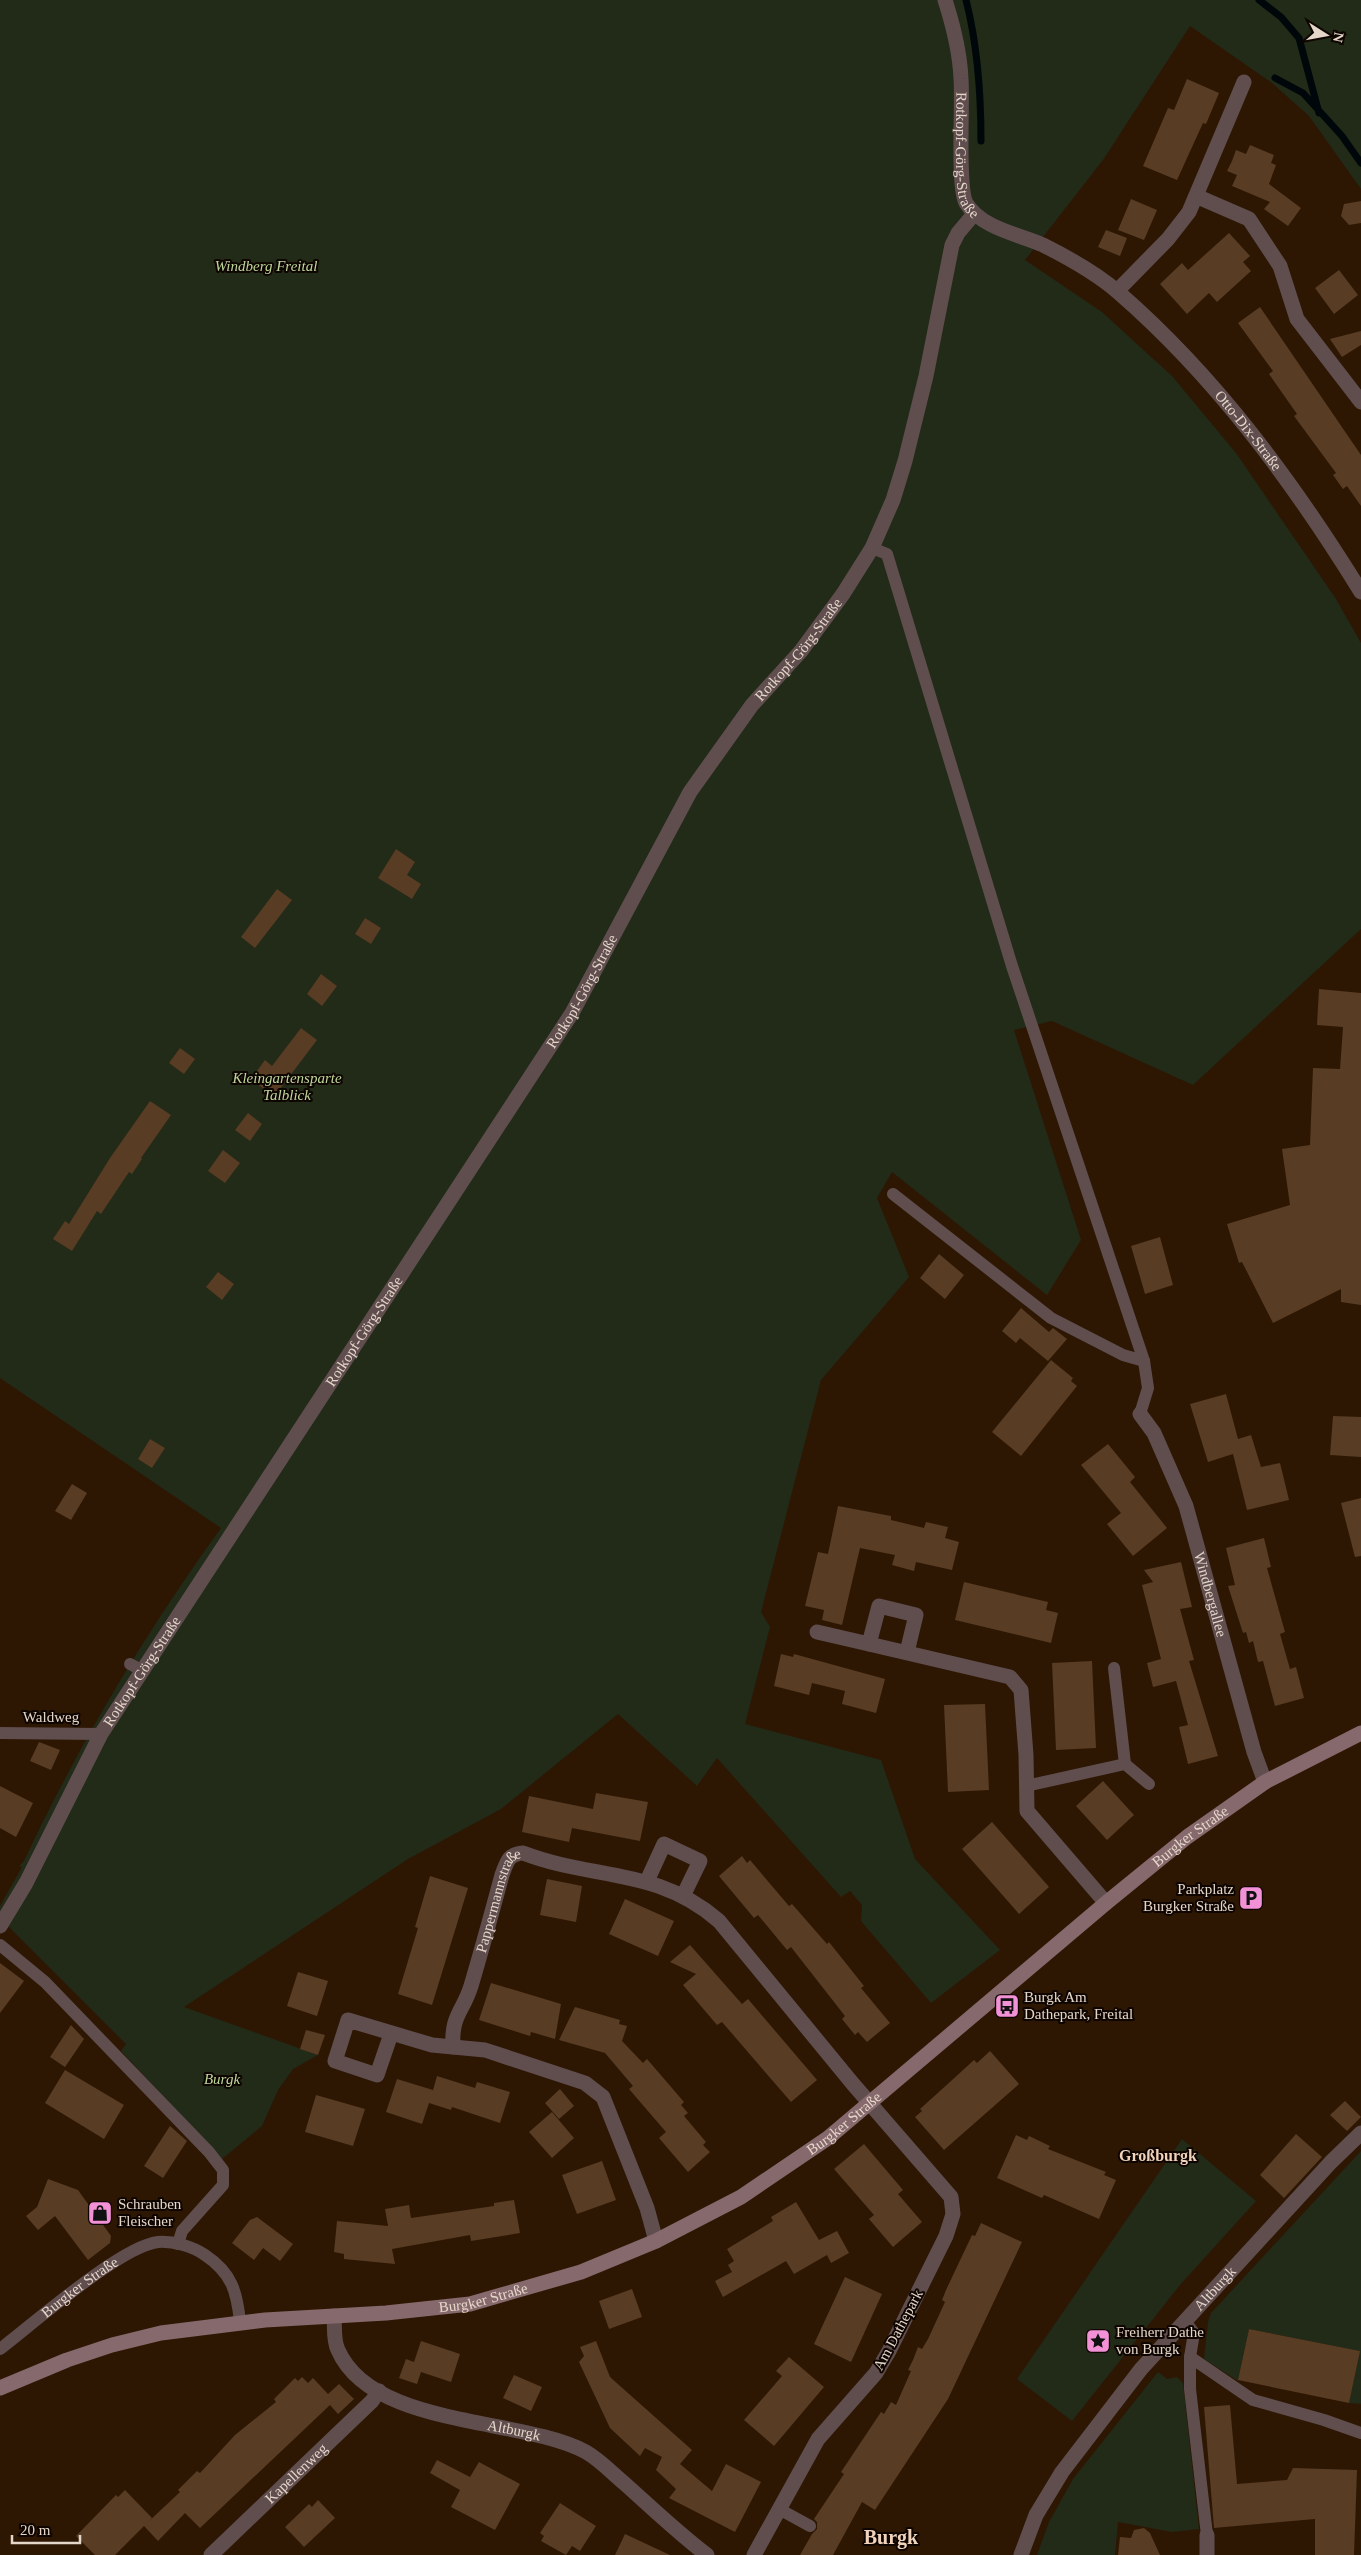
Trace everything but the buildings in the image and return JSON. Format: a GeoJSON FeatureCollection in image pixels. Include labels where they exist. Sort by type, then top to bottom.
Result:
{"type":"FeatureCollection","features":[{"type":"Feature","properties":{"kind":"main road","name":"Burgker Straße"},"geometry":{"type":"LineString","coordinates":[[0,2388],[67,2360],[112,2345],[161,2333],[240,2322],[470,2304],[580,2272],[656,2241],[740,2197],[789,2167],[871,2104],[1106,1902],[1187,1837],[1265,1782],[1361,1733]]}},
{"type":"Feature","properties":{"kind":"street","name":"Rotkopf-Görg-Straße"},"geometry":{"type":"LineString","coordinates":[[0,1926],[26,1882],[136,1667],[572,1012],[690,792],[752,705],[801,651],[833,608],[872,548],[884,522],[905,461],[926,376],[952,245],[958,233],[974,214],[965,201],[962,179],[961,78],[952,19],[945,0]]}},
{"type":"Feature","properties":{"kind":"street"},"geometry":{"type":"LineString","coordinates":[[1117,291],[1168,239],[1190,212],[1244,82]]}},
{"type":"Feature","properties":{"kind":"street"},"geometry":{"type":"LineString","coordinates":[[1196,196],[1249,219],[1280,266],[1297,319],[1361,402]]}},
{"type":"Feature","properties":{"kind":"street","name":"Otto-Dix-Straße"},"geometry":{"type":"LineString","coordinates":[[974,214],[994,226],[1042,245],[1086,268],[1117,291],[1171,340],[1215,388],[1260,445],[1312,516],[1360,588]]}},
{"type":"Feature","properties":{"kind":"street","name":"Windbergallee"},"geometry":{"type":"LineString","coordinates":[[1140,1414],[1154,1433],[1186,1506],[1254,1752],[1265,1782]]}},
{"type":"Feature","properties":{"kind":"street"},"geometry":{"type":"LineString","coordinates":[[869,1644],[879,1606],[916,1615],[907,1652]]}},
{"type":"Feature","properties":{"kind":"street"},"geometry":{"type":"LineString","coordinates":[[817,1632],[1010,1677],[1021,1690],[1026,1755],[1027,1811],[1106,1902]]}},
{"type":"Feature","properties":{"kind":"street"},"geometry":{"type":"LineString","coordinates":[[648,1881],[664,1844],[700,1861],[683,1896]]}},
{"type":"Feature","properties":{"kind":"street","name":"Pappermannstraße"},"geometry":{"type":"LineString","coordinates":[[453,2047],[452,2033],[458,2012],[470,1989],[502,1875],[508,1859],[513,1854],[523,1853],[648,1881],[683,1896],[704,1908],[719,1921],[871,2104]]}},
{"type":"Feature","properties":{"kind":"street"},"geometry":{"type":"LineString","coordinates":[[390,2034],[432,2045],[485,2050],[585,2082],[603,2097],[646,2208],[656,2241]]}},
{"type":"Feature","properties":{"kind":"street","name":"Am Dathepark"},"geometry":{"type":"LineString","coordinates":[[754,2555],[818,2439],[879,2368],[946,2236],[953,2214],[951,2197],[871,2104]]}},
{"type":"Feature","properties":{"kind":"street","name":"Altburgk"},"geometry":{"type":"LineString","coordinates":[[1021,2555],[1036,2515],[1062,2472],[1141,2370],[1331,2162],[1361,2133]]}},
{"type":"Feature","properties":{"kind":"street","name":"Altburgk"},"geometry":{"type":"LineString","coordinates":[[334,2316],[337,2349],[347,2366],[379,2391],[403,2402],[451,2418],[560,2441],[587,2453],[620,2479],[680,2534],[707,2555]]}},
{"type":"Feature","properties":{"kind":"street","name":"Kapellenweg"},"geometry":{"type":"LineString","coordinates":[[211,2555],[372,2401],[379,2391]]}},
{"type":"Feature","properties":{"kind":"street"},"geometry":{"type":"LineString","coordinates":[[1207,2555],[1208,2535]]}},
{"type":"Feature","properties":{"kind":"lane"},"geometry":{"type":"LineString","coordinates":[[872,548],[887,554],[1010,957],[1144,1361],[1148,1388],[1140,1414]]}},
{"type":"Feature","properties":{"kind":"lane"},"geometry":{"type":"LineString","coordinates":[[892,1194],[1051,1318],[1123,1355],[1144,1361]]}},
{"type":"Feature","properties":{"kind":"lane"},"geometry":{"type":"LineString","coordinates":[[1114,1668],[1125,1764],[1149,1784]]}},
{"type":"Feature","properties":{"kind":"lane","name":"Waldweg"},"geometry":{"type":"LineString","coordinates":[[0,1733],[101,1734]]}},
{"type":"Feature","properties":{"kind":"lane"},"geometry":{"type":"LineString","coordinates":[[1026,1786],[1125,1764]]}},
{"type":"Feature","properties":{"kind":"lane"},"geometry":{"type":"LineString","coordinates":[[0,1945],[45,1982],[209,2152],[223,2170],[223,2185],[182,2232],[178,2244]]}},
{"type":"Feature","properties":{"kind":"lane","name":"Burgker Straße"},"geometry":{"type":"LineString","coordinates":[[0,2349],[57,2304],[128,2253],[157,2242],[178,2244],[198,2250],[223,2270],[236,2290],[240,2322]]}},
{"type":"Feature","properties":{"kind":"lane"},"geometry":{"type":"LineString","coordinates":[[1185,2321],[1194,2333],[1190,2357],[1190,2389],[1208,2535]]}},
{"type":"Feature","properties":{"kind":"lane"},"geometry":{"type":"LineString","coordinates":[[1190,2357],[1253,2400],[1324,2420],[1361,2434]]}},
{"type":"Feature","properties":{"kind":"lane"},"geometry":{"type":"LineString","coordinates":[[779,2509],[810,2526]]}},
{"type":"Feature","properties":{"kind":"green space"},"geometry":{"type":"Polygon","coordinates":[[[0,0],[1361,0],[1361,189],[1309,116],[1272,83],[1190,26],[1103,160],[1025,260],[1102,312],[1172,376],[1236,453],[1336,599],[1361,643],[1361,929],[1193,1085],[1052,1021],[1014,1030],[1081,1240],[1047,1295],[892,1172],[877,1198],[909,1277],[821,1380],[761,1612],[770,1627],[745,1724],[881,1760],[915,1859],[1000,1950],[931,2003],[861,1921],[862,1905],[850,1891],[841,1897],[717,1758],[697,1786],[618,1714],[501,1809],[408,1859],[184,2007],[318,2055],[293,2069],[278,2090],[262,2126],[222,2159],[121,2051],[126,2044],[0,1918],[0,1906],[22,1867],[19,1866],[24,1861],[90,1732],[166,1608],[221,1528],[0,1378],[0,0]]]}},
{"type":"Feature","properties":{"kind":"green space"},"geometry":{"type":"Polygon","coordinates":[[[1182,2139],[1256,2201],[1180,2285],[1072,2421],[1017,2379],[1182,2139]]]}},
{"type":"Feature","properties":{"kind":"green space"},"geometry":{"type":"Polygon","coordinates":[[[1361,2151],[1361,2404],[1349,2403],[1359,2351],[1249,2329],[1238,2381],[1204,2359],[1208,2322],[1211,2313],[1361,2151]]]}},
{"type":"Feature","properties":{"kind":"green space"},"geometry":{"type":"Polygon","coordinates":[[[1158,2372],[1167,2379],[1177,2377],[1183,2383],[1199,2529],[1172,2532],[1118,2522],[1115,2555],[1037,2555],[1049,2522],[1073,2479],[1158,2372]]]}},
{"type":"Feature","properties":{"kind":"waterway"},"geometry":{"type":"LineString","coordinates":[[966,0],[978,70],[981,141]]}},
{"type":"Feature","properties":{"kind":"waterway"},"geometry":{"type":"LineString","coordinates":[[1259,0],[1281,17],[1299,38],[1319,113]]}},
{"type":"Feature","properties":{"kind":"waterway"},"geometry":{"type":"LineString","coordinates":[[1275,78],[1303,93],[1342,136],[1361,163]]}},
{"type":"Feature","properties":{"kind":"place","name":"Parkplatz Burgker Straße"},"geometry":{"type":"Point","coordinates":[1251,1898]}},
{"type":"Feature","properties":{"kind":"place","name":"Burgk Am Dathepark, Freital"},"geometry":{"type":"Point","coordinates":[1007,2006]}},
{"type":"Feature","properties":{"kind":"place","name":"Schrauben Fleischer"},"geometry":{"type":"Point","coordinates":[100,2213]}},
{"type":"Feature","properties":{"kind":"place","name":"Freiherr Dathe von Burgk"},"geometry":{"type":"Point","coordinates":[1098,2341]}},
{"type":"Feature","properties":{"kind":"district","name":"Großburgk"},"geometry":{"type":"Point","coordinates":[1158,2155]}},
{"type":"Feature","properties":{"kind":"district","name":"Burgk"},"geometry":{"type":"Point","coordinates":[891,2537]}},
{"type":"Feature","properties":{"kind":"park label","name":"Windberg Freital"},"geometry":{"type":"Point","coordinates":[266,266]}},
{"type":"Feature","properties":{"kind":"park label","name":"Kleingartensparte Talblick"},"geometry":{"type":"Point","coordinates":[287,1086]}}]}
